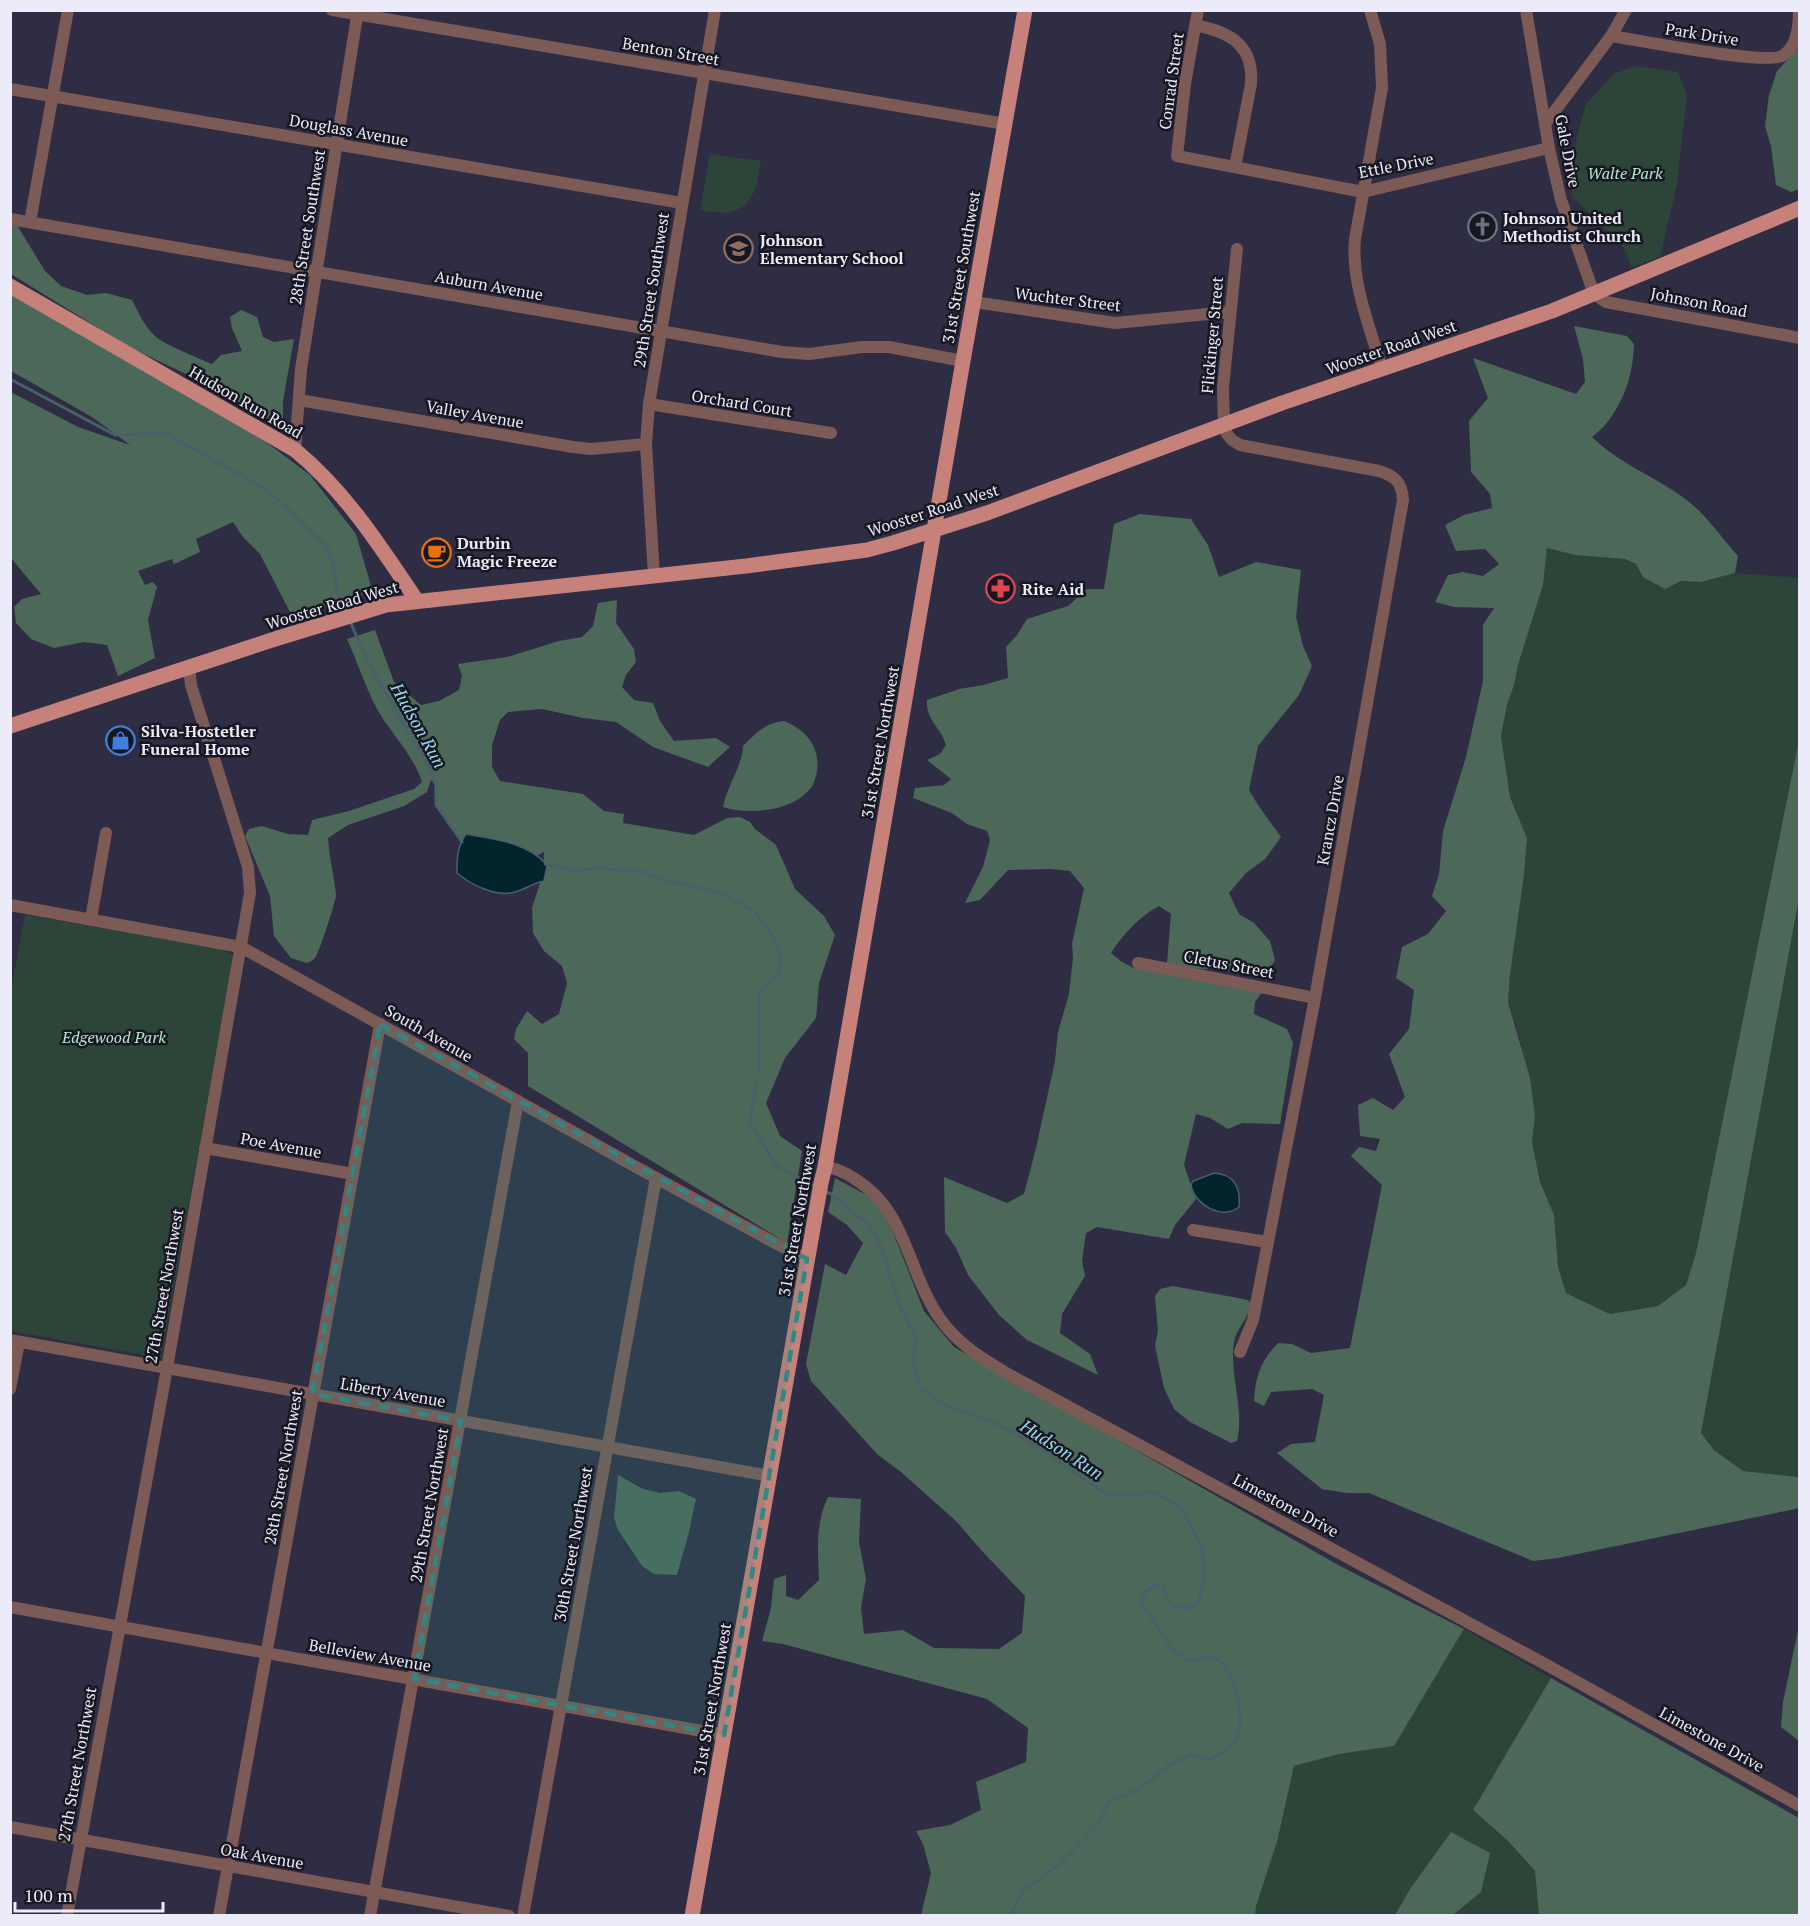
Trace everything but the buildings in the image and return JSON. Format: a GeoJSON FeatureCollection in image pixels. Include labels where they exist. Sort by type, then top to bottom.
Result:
{"type":"FeatureCollection","features":[{"type":"Feature","properties":{"kind":"main road","name":"31st Street Southwest"},"geometry":{"type":"LineString","coordinates":[[934,531],[1025,10]]}},
{"type":"Feature","properties":{"kind":"main road","name":"Wooster Road West"},"geometry":{"type":"LineString","coordinates":[[10,725],[386,605],[867,550],[934,531],[1224,424],[1552,311],[1800,208]]}},
{"type":"Feature","properties":{"kind":"main road","name":"Hudson Run Road"},"geometry":{"type":"LineString","coordinates":[[10,286],[295,450],[318,471],[360,519],[417,601]]}},
{"type":"Feature","properties":{"kind":"main road","name":"31st Street Northwest"},"geometry":{"type":"LineString","coordinates":[[692,1916],[825,1167],[934,531]]}},
{"type":"Feature","properties":{"kind":"street"},"geometry":{"type":"LineString","coordinates":[[30,222],[68,10]]}},
{"type":"Feature","properties":{"kind":"street","name":"Benton Street"},"geometry":{"type":"LineString","coordinates":[[333,10],[1005,124]]}},
{"type":"Feature","properties":{"kind":"street","name":"29th Street Southwest"},"geometry":{"type":"LineString","coordinates":[[654,576],[646,444],[649,404],[715,10]]}},
{"type":"Feature","properties":{"kind":"street","name":"Conrad Street"},"geometry":{"type":"LineString","coordinates":[[1177,156],[1185,84],[1198,10]]}},
{"type":"Feature","properties":{"kind":"street"},"geometry":{"type":"LineString","coordinates":[[1370,10],[1380,44],[1382,88],[1355,239],[1354,266],[1359,292],[1382,369]]}},
{"type":"Feature","properties":{"kind":"street","name":"Gale Drive"},"geometry":{"type":"LineString","coordinates":[[1526,10],[1549,148],[1561,200],[1594,294]]}},
{"type":"Feature","properties":{"kind":"street"},"geometry":{"type":"LineString","coordinates":[[1545,124],[1611,36],[1626,10]]}},
{"type":"Feature","properties":{"kind":"street","name":"Park Drive"},"geometry":{"type":"LineString","coordinates":[[1611,36],[1752,58],[1779,58],[1786,53],[1795,38],[1799,10]]}},
{"type":"Feature","properties":{"kind":"street","name":"28th Street Southwest"},"geometry":{"type":"LineString","coordinates":[[295,450],[301,369],[357,13]]}},
{"type":"Feature","properties":{"kind":"street"},"geometry":{"type":"LineString","coordinates":[[1196,25],[1224,33],[1239,42],[1248,58],[1251,84],[1235,167]]}},
{"type":"Feature","properties":{"kind":"street","name":"Douglass Avenue"},"geometry":{"type":"LineString","coordinates":[[10,89],[682,203]]}},
{"type":"Feature","properties":{"kind":"street","name":"Ettle Drive"},"geometry":{"type":"LineString","coordinates":[[1177,156],[1363,192],[1549,148]]}},
{"type":"Feature","properties":{"kind":"street","name":"Auburn Avenue"},"geometry":{"type":"LineString","coordinates":[[10,219],[800,354],[827,353],[862,347],[889,347],[963,361]]}},
{"type":"Feature","properties":{"kind":"street","name":"Flickinger Street"},"geometry":{"type":"LineString","coordinates":[[1224,424],[1223,373],[1237,249]]}},
{"type":"Feature","properties":{"kind":"street","name":"Johnson Road"},"geometry":{"type":"LineString","coordinates":[[1594,294],[1606,302],[1800,338]]}},
{"type":"Feature","properties":{"kind":"street","name":"Wuchter Street"},"geometry":{"type":"LineString","coordinates":[[974,302],[1115,323],[1229,312]]}},
{"type":"Feature","properties":{"kind":"street","name":"Valley Avenue"},"geometry":{"type":"LineString","coordinates":[[299,400],[573,447],[591,449],[646,444]]}},
{"type":"Feature","properties":{"kind":"street","name":"Orchard Court"},"geometry":{"type":"LineString","coordinates":[[649,404],[831,433]]}},
{"type":"Feature","properties":{"kind":"street","name":"Krancz Drive"},"geometry":{"type":"LineString","coordinates":[[1224,424],[1227,434],[1240,445],[1379,471],[1396,478],[1403,490],[1401,513],[1315,998],[1252,1320],[1240,1352]]}},
{"type":"Feature","properties":{"kind":"street","name":"27th Street Northwest"},"geometry":{"type":"LineString","coordinates":[[67,1916],[167,1368],[250,893],[248,867],[191,685],[189,667]]}},
{"type":"Feature","properties":{"kind":"street"},"geometry":{"type":"LineString","coordinates":[[91,920],[106,833]]}},
{"type":"Feature","properties":{"kind":"street","name":"South Avenue"},"geometry":{"type":"LineString","coordinates":[[10,905],[241,947],[656,1178],[807,1259]]}},
{"type":"Feature","properties":{"kind":"street","name":"Cletus Street"},"geometry":{"type":"LineString","coordinates":[[1137,963],[1315,998]]}},
{"type":"Feature","properties":{"kind":"street","name":"28th Street Northwest"},"geometry":{"type":"LineString","coordinates":[[219,1916],[380,1024]]}},
{"type":"Feature","properties":{"kind":"street","name":"29th Street Northwest"},"geometry":{"type":"LineString","coordinates":[[370,1916],[518,1101]]}},
{"type":"Feature","properties":{"kind":"street","name":"Poe Avenue"},"geometry":{"type":"LineString","coordinates":[[205,1148],[352,1174]]}},
{"type":"Feature","properties":{"kind":"street","name":"Limestone Drive"},"geometry":{"type":"LineString","coordinates":[[825,1167],[848,1174],[866,1186],[883,1202],[896,1221],[933,1308],[969,1350],[1008,1374],[1534,1658],[1800,1806]]}},
{"type":"Feature","properties":{"kind":"street","name":"30th Street Northwest"},"geometry":{"type":"LineString","coordinates":[[523,1916],[656,1178]]}},
{"type":"Feature","properties":{"kind":"street"},"geometry":{"type":"LineString","coordinates":[[1193,1230],[1267,1242]]}},
{"type":"Feature","properties":{"kind":"street"},"geometry":{"type":"LineString","coordinates":[[10,1389],[15,1341]]}},
{"type":"Feature","properties":{"kind":"street","name":"Liberty Avenue"},"geometry":{"type":"LineString","coordinates":[[15,1341],[770,1476]]}},
{"type":"Feature","properties":{"kind":"street","name":"Belleview Avenue"},"geometry":{"type":"LineString","coordinates":[[10,1607],[724,1735]]}},
{"type":"Feature","properties":{"kind":"street","name":"Oak Avenue"},"geometry":{"type":"LineString","coordinates":[[10,1827],[509,1916]]}},
{"type":"Feature","properties":{"kind":"highlighted area"},"geometry":{"type":"Polygon","coordinates":[[[380,1024],[807,1259],[724,1735],[414,1679],[461,1421],[312,1394],[380,1024]]]}},
{"type":"Feature","properties":{"kind":"green space","name":"Walte Park"},"geometry":{"type":"Polygon","coordinates":[[[1635,66],[1678,72],[1687,95],[1677,184],[1660,257],[1632,267],[1621,243],[1572,197],[1571,175],[1577,136],[1586,104],[1614,74],[1635,66]]]}},
{"type":"Feature","properties":{"kind":"green space"},"geometry":{"type":"Polygon","coordinates":[[[710,154],[761,161],[752,195],[747,202],[734,211],[718,213],[700,210],[710,154]]]}},
{"type":"Feature","properties":{"kind":"green space"},"geometry":{"type":"Polygon","coordinates":[[[1547,547],[1575,555],[1625,559],[1636,564],[1665,589],[1681,581],[1701,582],[1735,573],[1799,578],[1799,740],[1696,1253],[1686,1285],[1658,1306],[1610,1314],[1566,1293],[1558,1267],[1554,1215],[1540,1182],[1532,1142],[1535,1116],[1519,1036],[1508,1002],[1527,838],[1510,797],[1501,736],[1518,665],[1543,585],[1547,547]]]}},
{"type":"Feature","properties":{"kind":"green space"},"geometry":{"type":"Polygon","coordinates":[[[1799,898],[1799,1477],[1743,1471],[1714,1450],[1701,1433],[1799,898]]]}},
{"type":"Feature","properties":{"kind":"green space","name":"Edgewood Park"},"geometry":{"type":"Polygon","coordinates":[[[25,915],[219,948],[231,954],[233,958],[161,1358],[11,1331],[10,995],[25,915]]]}},
{"type":"Feature","properties":{"kind":"green space"},"geometry":{"type":"Polygon","coordinates":[[[1464,1629],[1551,1678],[1473,1810],[1508,1841],[1535,1872],[1539,1915],[1453,1915],[1481,1892],[1451,1832],[1410,1889],[1395,1915],[1255,1916],[1256,1906],[1277,1842],[1294,1766],[1339,1754],[1394,1746],[1464,1629]]]}},
{"type":"Feature","properties":{"kind":"shaded area"},"geometry":{"type":"Polygon","coordinates":[[[1799,47],[1799,189],[1791,192],[1776,185],[1771,146],[1765,126],[1769,95],[1777,71],[1799,47]]]}},
{"type":"Feature","properties":{"kind":"shaded area"},"geometry":{"type":"Polygon","coordinates":[[[10,224],[17,225],[45,271],[61,286],[87,295],[106,293],[132,300],[145,325],[156,337],[212,364],[221,355],[242,351],[230,317],[241,310],[257,317],[263,337],[274,342],[294,339],[283,401],[283,419],[275,426],[182,372],[129,347],[11,274],[10,224]]]}},
{"type":"Feature","properties":{"kind":"shaded area"},"geometry":{"type":"Polygon","coordinates":[[[11,294],[266,442],[310,475],[356,534],[371,586],[361,596],[293,618],[260,554],[243,537],[233,522],[196,539],[200,552],[174,564],[172,559],[138,571],[145,585],[153,582],[157,587],[148,620],[155,658],[118,676],[107,645],[84,642],[54,648],[31,639],[16,623],[14,607],[22,599],[41,594],[11,558],[11,392],[78,427],[130,445],[92,417],[11,371],[11,294]]]}},
{"type":"Feature","properties":{"kind":"shaded area"},"geometry":{"type":"Polygon","coordinates":[[[1574,326],[1627,336],[1634,344],[1630,376],[1623,396],[1613,415],[1592,437],[1614,455],[1692,504],[1738,556],[1735,573],[1701,582],[1681,581],[1665,589],[1643,577],[1636,564],[1625,559],[1575,555],[1547,548],[1543,585],[1518,665],[1501,736],[1510,797],[1527,838],[1508,1002],[1530,1078],[1535,1116],[1532,1142],[1540,1182],[1554,1215],[1558,1267],[1566,1293],[1610,1314],[1658,1306],[1686,1285],[1696,1253],[1799,740],[1799,898],[1701,1433],[1714,1450],[1743,1471],[1799,1477],[1800,1508],[1558,1558],[1533,1561],[1369,1493],[1347,1493],[1322,1489],[1277,1453],[1291,1444],[1315,1442],[1324,1395],[1312,1389],[1271,1392],[1264,1406],[1254,1401],[1260,1370],[1267,1356],[1278,1343],[1292,1344],[1311,1353],[1350,1348],[1382,1185],[1351,1156],[1359,1147],[1376,1151],[1380,1139],[1360,1136],[1358,1105],[1373,1098],[1393,1110],[1405,1097],[1389,1054],[1409,1029],[1414,990],[1396,978],[1402,947],[1428,934],[1446,911],[1432,896],[1439,874],[1443,831],[1466,757],[1483,681],[1483,625],[1494,608],[1454,607],[1435,602],[1448,575],[1463,572],[1483,576],[1499,564],[1485,549],[1456,551],[1445,525],[1464,515],[1492,508],[1490,494],[1471,472],[1469,421],[1488,398],[1473,358],[1576,394],[1585,382],[1583,359],[1574,326]]]}},
{"type":"Feature","properties":{"kind":"shaded area"},"geometry":{"type":"Polygon","coordinates":[[[1140,514],[1191,519],[1208,545],[1219,577],[1256,562],[1301,570],[1296,617],[1303,646],[1312,666],[1299,695],[1258,746],[1249,790],[1281,837],[1265,859],[1246,873],[1229,893],[1239,914],[1254,923],[1270,941],[1275,960],[1267,974],[1189,968],[1167,963],[1171,914],[1159,906],[1132,926],[1111,953],[1134,968],[1138,963],[1265,988],[1255,1002],[1254,1014],[1287,1029],[1293,1043],[1280,1124],[1242,1123],[1228,1129],[1210,1118],[1196,1114],[1184,1165],[1196,1199],[1175,1225],[1169,1239],[1097,1227],[1086,1233],[1082,1261],[1085,1276],[1062,1314],[1060,1333],[1090,1354],[1098,1375],[1027,1340],[999,1315],[968,1275],[956,1248],[945,1232],[944,1177],[1007,1203],[1024,1194],[1055,1061],[1058,1032],[1069,994],[1073,958],[1072,944],[1084,888],[1070,871],[1008,870],[980,900],[965,903],[983,867],[990,840],[987,831],[967,824],[952,813],[913,798],[915,788],[944,785],[951,779],[927,760],[940,754],[946,745],[931,719],[927,700],[959,689],[1008,678],[1006,647],[1027,619],[1068,606],[1087,589],[1104,589],[1114,524],[1140,514]]]}},
{"type":"Feature","properties":{"kind":"shaded area"},"geometry":{"type":"Polygon","coordinates":[[[617,600],[616,623],[634,649],[636,662],[626,675],[622,687],[634,700],[653,703],[660,721],[674,741],[716,738],[730,747],[708,767],[653,747],[616,722],[542,709],[508,712],[500,720],[492,745],[492,767],[500,781],[583,794],[604,811],[624,814],[623,823],[694,835],[727,818],[740,817],[750,822],[755,829],[776,845],[795,889],[824,916],[835,935],[819,983],[816,1018],[785,1058],[766,1103],[780,1136],[802,1151],[787,1243],[528,1086],[528,1053],[514,1039],[516,1029],[527,1011],[542,1024],[559,1014],[567,983],[562,966],[544,951],[533,933],[532,908],[543,874],[544,852],[530,859],[464,846],[436,805],[436,786],[431,780],[427,792],[404,806],[348,825],[328,838],[336,895],[317,954],[307,963],[291,958],[274,936],[270,896],[245,836],[249,829],[262,826],[288,834],[308,835],[312,820],[349,811],[414,789],[422,782],[413,762],[376,707],[347,639],[375,630],[394,682],[421,705],[439,701],[459,690],[462,676],[458,664],[507,657],[559,641],[582,637],[593,626],[598,603],[617,600]]]}},
{"type":"Feature","properties":{"kind":"shaded area"},"geometry":{"type":"Polygon","coordinates":[[[784,721],[805,734],[814,747],[817,771],[811,788],[793,802],[770,810],[745,811],[723,807],[743,746],[766,726],[784,721]]]}},
{"type":"Feature","properties":{"kind":"shaded area"},"geometry":{"type":"Polygon","coordinates":[[[466,834],[498,840],[530,851],[547,865],[544,881],[510,893],[486,890],[470,882],[457,873],[459,848],[466,834]]]}},
{"type":"Feature","properties":{"kind":"shaded area"},"geometry":{"type":"Polygon","coordinates":[[[1214,1173],[1232,1179],[1238,1189],[1239,1207],[1232,1211],[1217,1211],[1197,1198],[1191,1185],[1193,1181],[1214,1173]]]}},
{"type":"Feature","properties":{"kind":"shaded area"},"geometry":{"type":"Polygon","coordinates":[[[835,1178],[872,1198],[887,1217],[924,1311],[954,1347],[1340,1566],[1464,1629],[1394,1746],[1339,1754],[1294,1766],[1277,1842],[1256,1906],[1255,1916],[921,1915],[931,1873],[923,1844],[916,1831],[950,1825],[981,1810],[976,1782],[1026,1762],[1028,1728],[987,1699],[783,1644],[762,1641],[771,1608],[774,1579],[786,1575],[786,1596],[798,1600],[819,1580],[819,1527],[828,1497],[861,1499],[859,1542],[866,1579],[861,1608],[864,1634],[903,1630],[934,1648],[999,1649],[1022,1633],[1025,1596],[957,1522],[901,1472],[877,1454],[811,1381],[806,1364],[825,1264],[846,1275],[863,1243],[847,1225],[828,1212],[835,1178]]]}},
{"type":"Feature","properties":{"kind":"shaded area"},"geometry":{"type":"Polygon","coordinates":[[[1173,1286],[1248,1300],[1251,1303],[1234,1342],[1233,1367],[1239,1418],[1237,1441],[1231,1443],[1190,1422],[1174,1409],[1164,1388],[1155,1346],[1158,1331],[1155,1296],[1160,1289],[1173,1286]]]}},
{"type":"Feature","properties":{"kind":"shaded area"},"geometry":{"type":"Polygon","coordinates":[[[618,1475],[643,1489],[660,1493],[679,1491],[696,1499],[677,1575],[654,1574],[642,1566],[618,1530],[614,1518],[618,1475]]]}},
{"type":"Feature","properties":{"kind":"shaded area"},"geometry":{"type":"Polygon","coordinates":[[[1799,1626],[1799,1741],[1781,1727],[1783,1702],[1799,1626]]]}},
{"type":"Feature","properties":{"kind":"shaded area"},"geometry":{"type":"Polygon","coordinates":[[[1551,1678],[1799,1818],[1799,1915],[1539,1915],[1535,1871],[1508,1841],[1473,1810],[1551,1678]]]}},
{"type":"Feature","properties":{"kind":"shaded area"},"geometry":{"type":"Polygon","coordinates":[[[1451,1832],[1490,1853],[1481,1892],[1453,1915],[1395,1915],[1410,1889],[1451,1832]]]}},
{"type":"Feature","properties":{"kind":"waterway","name":"Hudson Run"},"geometry":{"type":"LineString","coordinates":[[10,379],[115,435],[165,433],[269,491],[328,548],[334,567],[337,592],[346,612]]}},
{"type":"Feature","properties":{"kind":"waterway","name":"Hudson Run"},"geometry":{"type":"LineString","coordinates":[[350,621],[368,663],[429,767],[436,786],[436,805],[462,842]]}},
{"type":"Feature","properties":{"kind":"waterway","name":"Hudson Run"},"geometry":{"type":"LineString","coordinates":[[545,864],[574,871],[596,868],[644,872],[667,881],[721,893],[754,911],[771,933],[780,956],[779,975],[759,992],[759,1070]]}},
{"type":"Feature","properties":{"kind":"waterway","name":"Hudson Run"},"geometry":{"type":"LineString","coordinates":[[756,1082],[750,1124],[777,1166],[816,1187]]}},
{"type":"Feature","properties":{"kind":"waterway","name":"Hudson Run"},"geometry":{"type":"LineString","coordinates":[[824,1191],[831,1194],[870,1226],[882,1249],[900,1306],[916,1338],[913,1365],[921,1388],[947,1406],[989,1420],[1011,1431],[1107,1495],[1155,1492],[1180,1507],[1201,1545],[1205,1573],[1199,1601],[1189,1608],[1172,1607],[1163,1588],[1154,1585],[1144,1594],[1141,1603],[1171,1648],[1188,1661],[1212,1657],[1226,1669],[1232,1679],[1239,1705],[1239,1729],[1235,1741],[1221,1754],[1208,1760],[1191,1754],[1169,1765],[1149,1782],[1124,1796],[1111,1799],[1097,1825],[1058,1865],[1023,1891],[1010,1916]]}},
{"type":"Feature","properties":{"kind":"place","name":"Johnson United Methodist Church"},"geometry":{"type":"Point","coordinates":[1482,227]}},
{"type":"Feature","properties":{"kind":"place","name":"Johnson Elementary School"},"geometry":{"type":"Point","coordinates":[739,249]}},
{"type":"Feature","properties":{"kind":"place","name":"Durbin Magic Freeze"},"geometry":{"type":"Point","coordinates":[436,552]}},
{"type":"Feature","properties":{"kind":"place","name":"Rite Aid"},"geometry":{"type":"Point","coordinates":[1001,589]}},
{"type":"Feature","properties":{"kind":"place","name":"Silva-Hostetler Funeral Home"},"geometry":{"type":"Point","coordinates":[120,740]}}]}
